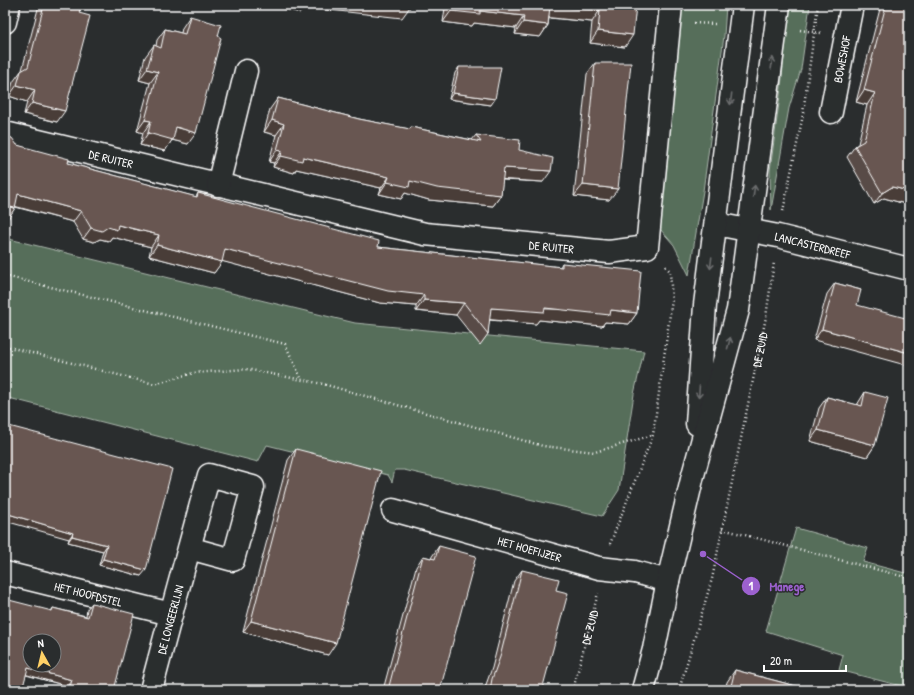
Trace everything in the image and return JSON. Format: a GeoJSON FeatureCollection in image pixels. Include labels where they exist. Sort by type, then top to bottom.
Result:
{"type":"FeatureCollection","features":[{"type":"Feature","properties":{"kind":"street"},"geometry":{"type":"LineString","coordinates":[[5,22],[9,5]]}},
{"type":"Feature","properties":{"kind":"street"},"geometry":{"type":"LineString","coordinates":[[647,247],[671,5]]}},
{"type":"Feature","properties":{"kind":"street"},"geometry":{"type":"LineString","coordinates":[[694,475],[705,305],[743,5]]}},
{"type":"Feature","properties":{"kind":"street"},"geometry":{"type":"LineString","coordinates":[[643,690],[654,649],[668,581],[694,475],[738,310],[779,5]]}},
{"type":"Feature","properties":{"kind":"street","name":"BOWESHOF"},"geometry":{"type":"LineString","coordinates":[[831,112],[852,5]]}},
{"type":"Feature","properties":{"kind":"street"},"geometry":{"type":"LineString","coordinates":[[218,185],[246,71]]}},
{"type":"Feature","properties":{"kind":"street","name":"DE RUITER"},"geometry":{"type":"LineString","coordinates":[[5,133],[425,234],[609,252],[647,247]]}},
{"type":"Feature","properties":{"kind":"street","name":"LANCASTERDREEF"},"geometry":{"type":"LineString","coordinates":[[716,224],[778,236],[909,269]]}},
{"type":"Feature","properties":{"kind":"street","name":"HET HOEFIJZER"},"geometry":{"type":"LineString","coordinates":[[393,510],[599,568],[635,572],[668,581]]}},
{"type":"Feature","properties":{"kind":"street","name":"DE LONGEERLIJN"},"geometry":{"type":"LineString","coordinates":[[151,690],[189,548]]}},
{"type":"Feature","properties":{"kind":"street","name":"HET HOOFDSTEL"},"geometry":{"type":"LineString","coordinates":[[5,573],[171,614]]}},
{"type":"Feature","properties":{"kind":"path","name":"DE ZUID"},"geometry":{"type":"LineString","coordinates":[[679,690],[712,579],[766,317],[778,236],[802,120],[818,5]]}},
{"type":"Feature","properties":{"kind":"path"},"geometry":{"type":"LineString","coordinates":[[609,551],[653,435],[672,300],[670,271],[647,247]]}},
{"type":"Feature","properties":{"kind":"path"},"geometry":{"type":"LineString","coordinates":[[5,276],[285,344],[302,380]]}},
{"type":"Feature","properties":{"kind":"path"},"geometry":{"type":"LineString","coordinates":[[5,346],[154,384],[193,373],[246,369],[302,380],[543,446],[595,452],[653,435]]}},
{"type":"Feature","properties":{"kind":"path"},"geometry":{"type":"LineString","coordinates":[[722,529],[909,578]]}},
{"type":"Feature","properties":{"kind":"path","name":"DE ZUID"},"geometry":{"type":"LineString","coordinates":[[573,690],[599,590]]}},
{"type":"Feature","properties":{"kind":"green space"},"geometry":{"type":"Polygon","coordinates":[[[680,5],[726,5],[724,36],[703,191],[689,275],[674,245],[660,229],[660,180],[680,5]]]}},
{"type":"Feature","properties":{"kind":"green space"},"geometry":{"type":"Polygon","coordinates":[[[789,5],[810,5],[801,69],[789,108],[771,210],[770,171],[781,88],[789,5]]]}},
{"type":"Feature","properties":{"kind":"green space"},"geometry":{"type":"Polygon","coordinates":[[[5,238],[355,323],[644,351],[634,394],[619,490],[602,516],[404,470],[395,470],[392,482],[388,475],[267,445],[258,462],[5,397],[5,238]]]}},
{"type":"Feature","properties":{"kind":"green space"},"geometry":{"type":"Polygon","coordinates":[[[796,528],[868,548],[863,562],[909,574],[909,688],[839,670],[843,655],[766,631],[796,528]]]}},
{"type":"Feature","properties":{"kind":"building"},"geometry":{"type":"Polygon","coordinates":[[[44,5],[81,5],[79,13],[90,16],[65,111],[32,103],[35,90],[17,85],[21,71],[28,67],[44,5]]]}},
{"type":"Feature","properties":{"kind":"building"},"geometry":{"type":"Polygon","coordinates":[[[396,5],[411,5],[410,7],[396,5]]]}},
{"type":"Feature","properties":{"kind":"building"},"geometry":{"type":"Polygon","coordinates":[[[452,5],[636,5],[633,35],[598,31],[600,10],[550,6],[548,25],[523,22],[524,16],[480,11],[480,14],[451,11],[452,5]]]}},
{"type":"Feature","properties":{"kind":"building"},"geometry":{"type":"Polygon","coordinates":[[[886,5],[909,5],[909,191],[892,187],[882,193],[855,146],[864,141],[875,93],[864,90],[886,5]]]}},
{"type":"Feature","properties":{"kind":"building"},"geometry":{"type":"Polygon","coordinates":[[[190,16],[221,25],[218,36],[221,38],[196,133],[176,127],[173,140],[148,133],[151,121],[145,120],[158,72],[147,69],[154,45],[161,48],[165,29],[185,34],[190,16]]]}},
{"type":"Feature","properties":{"kind":"building"},"geometry":{"type":"Polygon","coordinates":[[[595,63],[631,63],[618,189],[583,185],[595,63]]]}},
{"type":"Feature","properties":{"kind":"building"},"geometry":{"type":"Polygon","coordinates":[[[459,67],[501,67],[495,99],[453,93],[459,67]]]}},
{"type":"Feature","properties":{"kind":"building"},"geometry":{"type":"Polygon","coordinates":[[[278,98],[359,119],[410,129],[411,127],[481,142],[476,135],[520,140],[519,150],[553,158],[551,171],[504,168],[501,195],[437,188],[410,181],[409,187],[387,182],[389,177],[303,157],[302,161],[281,156],[282,151],[277,150],[284,124],[272,120],[278,98]]]}},
{"type":"Feature","properties":{"kind":"building"},"geometry":{"type":"Polygon","coordinates":[[[5,136],[12,138],[17,145],[69,159],[68,163],[197,197],[198,193],[379,241],[378,247],[562,267],[562,263],[641,271],[637,313],[611,310],[610,315],[545,308],[544,312],[491,308],[488,334],[464,303],[424,300],[424,295],[388,291],[225,249],[222,262],[157,245],[159,235],[118,225],[117,230],[108,227],[102,231],[91,228],[81,211],[18,194],[15,208],[5,206],[5,136]]]}},
{"type":"Feature","properties":{"kind":"building"},"geometry":{"type":"Polygon","coordinates":[[[835,283],[861,290],[857,305],[909,319],[909,353],[822,329],[835,283]]]}},
{"type":"Feature","properties":{"kind":"building"},"geometry":{"type":"Polygon","coordinates":[[[865,392],[888,398],[875,445],[818,430],[827,397],[862,406],[865,392]]]}},
{"type":"Feature","properties":{"kind":"building"},"geometry":{"type":"Polygon","coordinates":[[[5,425],[172,469],[146,570],[103,559],[107,545],[72,536],[73,533],[5,513],[5,425]]]}},
{"type":"Feature","properties":{"kind":"building"},"geometry":{"type":"Polygon","coordinates":[[[296,449],[381,471],[336,643],[251,621],[296,449]]]}},
{"type":"Feature","properties":{"kind":"building"},"geometry":{"type":"Polygon","coordinates":[[[439,546],[476,556],[440,690],[388,690],[423,556],[435,559],[439,546]]]}},
{"type":"Feature","properties":{"kind":"building"},"geometry":{"type":"Polygon","coordinates":[[[522,570],[559,579],[556,590],[568,593],[542,690],[490,690],[492,679],[500,657],[522,570]]]}},
{"type":"Feature","properties":{"kind":"building"},"geometry":{"type":"Polygon","coordinates":[[[5,599],[52,611],[53,608],[88,617],[92,603],[134,614],[114,690],[69,690],[72,680],[46,673],[62,673],[62,633],[22,633],[22,673],[27,673],[22,690],[5,688],[5,599]]]}},
{"type":"Feature","properties":{"kind":"building"},"geometry":{"type":"Polygon","coordinates":[[[735,670],[811,690],[730,690],[735,670]]]}},
{"type":"Feature","properties":{"kind":"place","name":"Manege"},"geometry":{"type":"Point","coordinates":[703,554]}}]}
